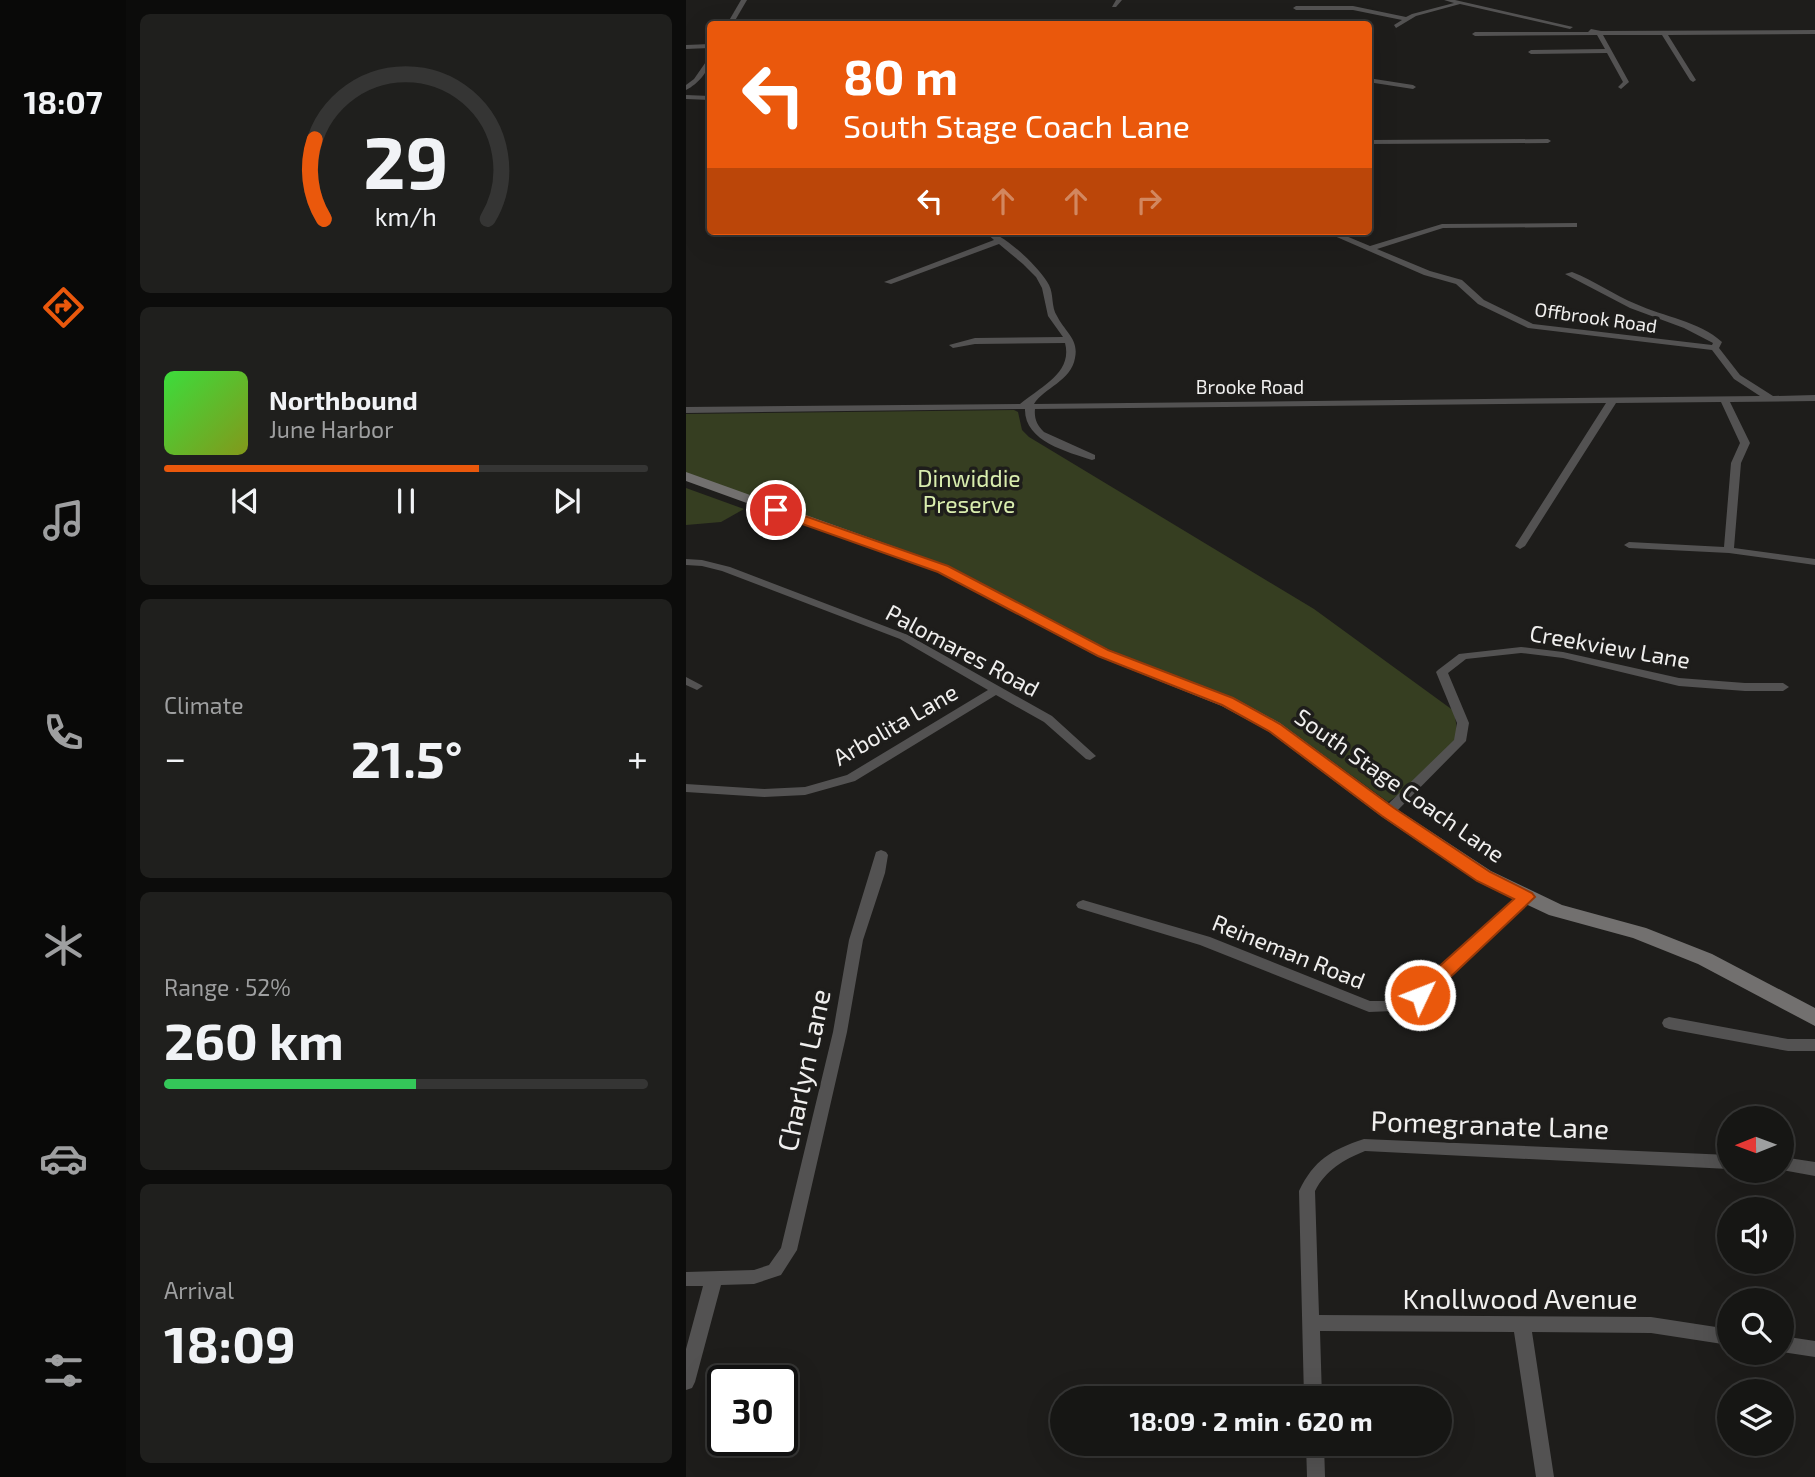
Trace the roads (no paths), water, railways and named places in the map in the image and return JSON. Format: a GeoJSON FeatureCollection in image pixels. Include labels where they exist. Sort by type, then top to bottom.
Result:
{"type":"FeatureCollection","features":[{"type":"Feature","properties":{"kind":"main road","name":"South Stage Coach Lane"},"geometry":{"type":"LineString","coordinates":[[686,476],[943,569],[1103,653],[1228,702],[1274,727],[1388,812],[1484,876],[1556,910],[1639,933],[1705,959],[1815,1018]]}},
{"type":"Feature","properties":{"kind":"street"},"geometry":{"type":"LineString","coordinates":[[732,21],[744,0]]}},
{"type":"Feature","properties":{"kind":"street"},"geometry":{"type":"LineString","coordinates":[[1114,6],[1119,0]]}},
{"type":"Feature","properties":{"kind":"street"},"geometry":{"type":"LineString","coordinates":[[1447,0],[1519,18],[1598,32],[1626,82],[1621,87]]}},
{"type":"Feature","properties":{"kind":"street"},"geometry":{"type":"LineString","coordinates":[[1396,26],[1405,19],[1474,0]]}},
{"type":"Feature","properties":{"kind":"street"},"geometry":{"type":"LineString","coordinates":[[1297,8],[1353,8],[1405,19]]}},
{"type":"Feature","properties":{"kind":"street"},"geometry":{"type":"LineString","coordinates":[[1662,32],[1693,80]]}},
{"type":"Feature","properties":{"kind":"street"},"geometry":{"type":"LineString","coordinates":[[1475,34],[1815,32]]}},
{"type":"Feature","properties":{"kind":"street"},"geometry":{"type":"LineString","coordinates":[[686,47],[707,46]]}},
{"type":"Feature","properties":{"kind":"street"},"geometry":{"type":"LineString","coordinates":[[1531,52],[1609,51]]}},
{"type":"Feature","properties":{"kind":"street"},"geometry":{"type":"LineString","coordinates":[[686,88],[697,80],[707,63]]}},
{"type":"Feature","properties":{"kind":"street"},"geometry":{"type":"LineString","coordinates":[[686,81],[697,80]]}},
{"type":"Feature","properties":{"kind":"street"},"geometry":{"type":"LineString","coordinates":[[1372,81],[1413,87]]}},
{"type":"Feature","properties":{"kind":"street"},"geometry":{"type":"LineString","coordinates":[[686,97],[707,98]]}},
{"type":"Feature","properties":{"kind":"street"},"geometry":{"type":"LineString","coordinates":[[1372,142],[1548,141]]}},
{"type":"Feature","properties":{"kind":"street"},"geometry":{"type":"LineString","coordinates":[[1369,248],[1442,226],[1574,225]]}},
{"type":"Feature","properties":{"kind":"street"},"geometry":{"type":"LineString","coordinates":[[992,235],[1035,270],[1048,294],[1051,315],[1070,340],[1067,371],[1027,405],[1029,419],[1037,433],[1049,441],[1092,457]]}},
{"type":"Feature","properties":{"kind":"street","name":"Offbrook Road"},"geometry":{"type":"LineString","coordinates":[[1337,235],[1427,273],[1459,282],[1481,302],[1531,326],[1715,348]]}},
{"type":"Feature","properties":{"kind":"street"},"geometry":{"type":"LineString","coordinates":[[888,282],[999,241]]}},
{"type":"Feature","properties":{"kind":"street"},"geometry":{"type":"LineString","coordinates":[[1569,274],[1594,283],[1619,299],[1706,333],[1718,342],[1715,348],[1737,377],[1770,398]]}},
{"type":"Feature","properties":{"kind":"street"},"geometry":{"type":"LineString","coordinates":[[953,345],[975,341],[1070,340]]}},
{"type":"Feature","properties":{"kind":"street"},"geometry":{"type":"LineString","coordinates":[[1724,398],[1745,443],[1736,463],[1729,550]]}},
{"type":"Feature","properties":{"kind":"street","name":"Brooke Road"},"geometry":{"type":"LineString","coordinates":[[686,410],[1815,398]]}},
{"type":"Feature","properties":{"kind":"street"},"geometry":{"type":"LineString","coordinates":[[1520,546],[1613,400]]}},
{"type":"Feature","properties":{"kind":"street"},"geometry":{"type":"LineString","coordinates":[[1629,545],[1729,550],[1815,562]]}},
{"type":"Feature","properties":{"kind":"street","name":"Palomares Road"},"geometry":{"type":"LineString","coordinates":[[686,562],[726,569],[904,637],[1048,719],[1090,757]]}},
{"type":"Feature","properties":{"kind":"street","name":"Creekview Lane"},"geometry":{"type":"LineString","coordinates":[[1388,812],[1460,741],[1463,723],[1442,672],[1463,656],[1505,651],[1536,651],[1678,681],[1745,688],[1783,687]]}},
{"type":"Feature","properties":{"kind":"street","name":"Arbolita Lane"},"geometry":{"type":"LineString","coordinates":[[686,788],[792,792],[851,778],[997,689]]}},
{"type":"Feature","properties":{"kind":"street","name":"Charlyn Lane"},"geometry":{"type":"LineString","coordinates":[[714,1278],[754,1277],[775,1270],[789,1250],[840,1032],[856,940],[878,873],[881,855]]}},
{"type":"Feature","properties":{"kind":"street","name":"Reineman Road"},"geometry":{"type":"LineString","coordinates":[[1083,905],[1205,941],[1369,1007],[1393,1006],[1420,995],[1526,897]]}},
{"type":"Feature","properties":{"kind":"street"},"geometry":{"type":"LineString","coordinates":[[1669,1023],[1788,1045],[1815,1045]]}},
{"type":"Feature","properties":{"kind":"street","name":"Pomegranate Lane"},"geometry":{"type":"LineString","coordinates":[[1313,1386],[1307,1191],[1315,1174],[1326,1163],[1364,1145],[1717,1161]]}},
{"type":"Feature","properties":{"kind":"street"},"geometry":{"type":"LineString","coordinates":[[1794,1166],[1815,1169]]}},
{"type":"Feature","properties":{"kind":"street"},"geometry":{"type":"LineString","coordinates":[[686,1279],[714,1278],[686,1382]]}},
{"type":"Feature","properties":{"kind":"street","name":"Knollwood Avenue"},"geometry":{"type":"LineString","coordinates":[[1310,1323],[1650,1325],[1717,1334]]}},
{"type":"Feature","properties":{"kind":"street"},"geometry":{"type":"LineString","coordinates":[[1522,1324],[1545,1477]]}},
{"type":"Feature","properties":{"kind":"street"},"geometry":{"type":"LineString","coordinates":[[1794,1346],[1815,1349]]}},
{"type":"Feature","properties":{"kind":"street"},"geometry":{"type":"LineString","coordinates":[[1315,1456],[1316,1477]]}},
{"type":"Feature","properties":{"kind":"park label","name":"Dinwiddie Preserve"},"geometry":{"type":"Point","coordinates":[969,491]}}]}
